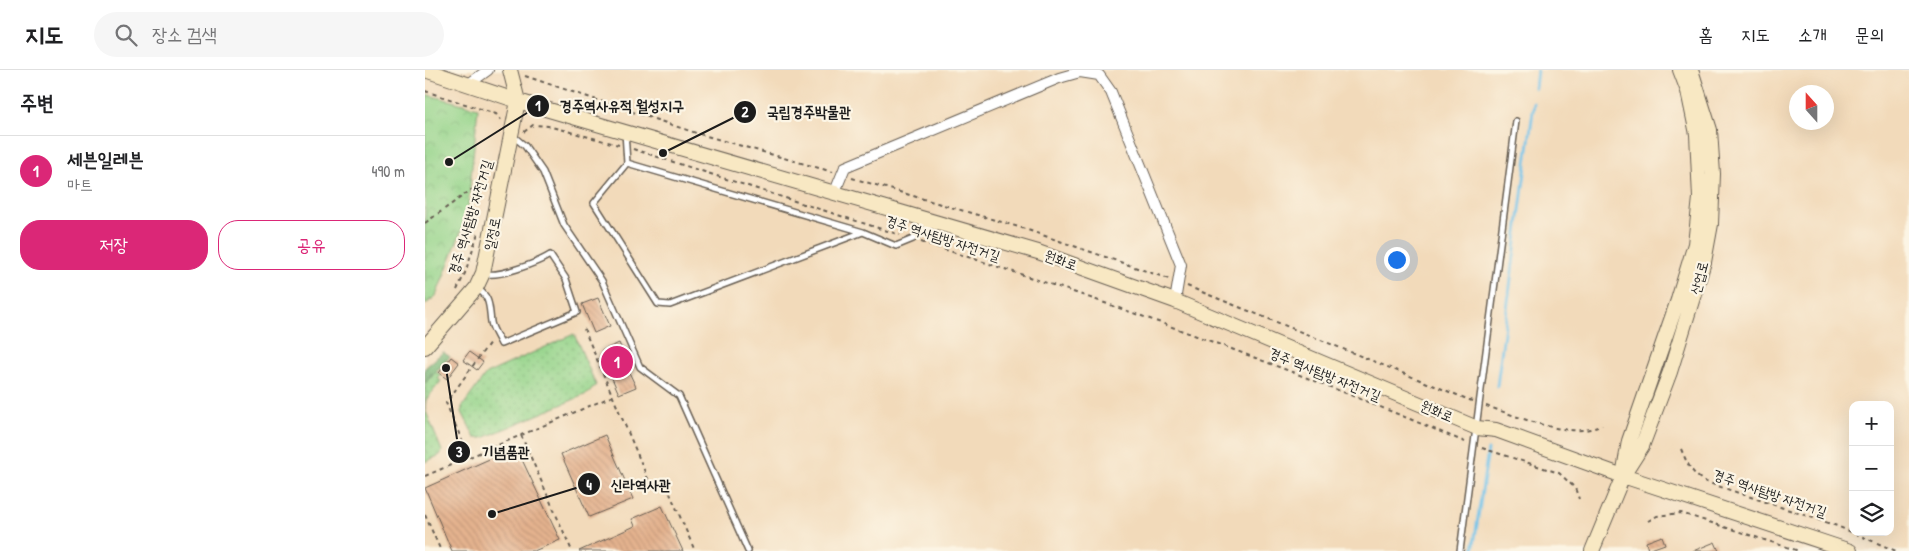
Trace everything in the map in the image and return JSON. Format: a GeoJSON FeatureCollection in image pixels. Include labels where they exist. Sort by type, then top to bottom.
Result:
{"type":"FeatureCollection","features":[{"type":"Feature","properties":{"kind":"street","name":"원화로"},"geometry":{"type":"LineString","coordinates":[[425,70],[469,83],[518,101],[1039,252],[1175,301],[1477,428],[1496,430],[1623,476]]}},
{"type":"Feature","properties":{"kind":"street"},"geometry":{"type":"LineString","coordinates":[[469,83],[488,70]]}},
{"type":"Feature","properties":{"kind":"street"},"geometry":{"type":"LineString","coordinates":[[510,70],[518,101]]}},
{"type":"Feature","properties":{"kind":"street","name":"산업로"},"geometry":{"type":"LineString","coordinates":[[1623,476],[1629,441],[1678,300],[1695,244],[1700,198],[1697,134],[1688,91],[1680,70]]}},
{"type":"Feature","properties":{"kind":"street","name":"산업로"},"geometry":{"type":"LineString","coordinates":[[1623,476],[1643,446],[1670,372],[1704,262],[1711,224],[1713,174],[1711,130],[1691,70]]}},
{"type":"Feature","properties":{"kind":"street"},"geometry":{"type":"LineString","coordinates":[[834,194],[845,167],[1059,78],[1080,72],[1098,72],[1111,92],[1181,265],[1175,301]]}},
{"type":"Feature","properties":{"kind":"street","name":"원화로"},"geometry":{"type":"LineString","coordinates":[[425,78],[467,91],[484,89]]}},
{"type":"Feature","properties":{"kind":"street","name":"일정로"},"geometry":{"type":"LineString","coordinates":[[425,347],[476,288],[483,273],[513,136],[518,101]]}},
{"type":"Feature","properties":{"kind":"street"},"geometry":{"type":"LineString","coordinates":[[1592,551],[1623,476],[1850,551]]}},
{"type":"Feature","properties":{"kind":"lane"},"geometry":{"type":"LineString","coordinates":[[1460,551],[1516,121]]}},
{"type":"Feature","properties":{"kind":"lane"},"geometry":{"type":"LineString","coordinates":[[625,132],[627,163],[594,203],[658,304],[670,305],[863,232]]}},
{"type":"Feature","properties":{"kind":"lane"},"geometry":{"type":"LineString","coordinates":[[513,136],[543,172],[564,225],[603,281],[640,367],[679,396],[748,551]]}},
{"type":"Feature","properties":{"kind":"lane"},"geometry":{"type":"LineString","coordinates":[[627,163],[863,232],[896,246],[913,239],[934,222]]}},
{"type":"Feature","properties":{"kind":"lane"},"geometry":{"type":"LineString","coordinates":[[476,288],[481,291],[491,305],[491,323],[501,344],[577,312],[566,279],[550,255],[507,272],[488,275],[483,273]]}},
{"type":"Feature","properties":{"kind":"path"},"geometry":{"type":"LineString","coordinates":[[425,91],[496,114],[502,121]]}},
{"type":"Feature","properties":{"kind":"path","name":"경주 역사탐방 자전거길"},"geometry":{"type":"LineString","coordinates":[[513,136],[533,125],[548,126],[626,147],[1033,277],[1157,320],[1328,384],[1475,446],[1559,473],[1575,488],[1579,499]]}},
{"type":"Feature","properties":{"kind":"path"},"geometry":{"type":"LineString","coordinates":[[425,224],[471,190],[491,190]]}},
{"type":"Feature","properties":{"kind":"path","name":"경주 역사탐방 자전거길"},"geometry":{"type":"LineString","coordinates":[[454,297],[465,273],[479,227]]}},
{"type":"Feature","properties":{"kind":"path"},"geometry":{"type":"LineString","coordinates":[[584,329],[651,486],[668,489],[695,551]]}},
{"type":"Feature","properties":{"kind":"path"},"geometry":{"type":"LineString","coordinates":[[469,457],[446,403],[496,334]]}},
{"type":"Feature","properties":{"kind":"path"},"geometry":{"type":"LineString","coordinates":[[425,476],[613,396]]}},
{"type":"Feature","properties":{"kind":"path"},"geometry":{"type":"LineString","coordinates":[[521,435],[572,551]]}},
{"type":"Feature","properties":{"kind":"path","name":"경주 역사탐방 자전거길"},"geometry":{"type":"LineString","coordinates":[[1681,449],[1688,465],[1698,478],[1706,482],[1837,526],[1896,551]]}},
{"type":"Feature","properties":{"kind":"path"},"geometry":{"type":"LineString","coordinates":[[1648,521],[1657,516],[1681,513],[1799,551]]}},
{"type":"Feature","properties":{"kind":"path"},"geometry":{"type":"LineString","coordinates":[[425,515],[441,551]]}},
{"type":"Feature","properties":{"kind":"green space"},"geometry":{"type":"Polygon","coordinates":[[[425,94],[478,108],[467,216],[436,296],[425,305],[425,94]]]}},
{"type":"Feature","properties":{"kind":"green space"},"geometry":{"type":"Polygon","coordinates":[[[574,334],[596,385],[589,393],[483,438],[475,438],[462,412],[462,407],[486,374],[574,334]]]}},
{"type":"Feature","properties":{"kind":"green space"},"geometry":{"type":"Polygon","coordinates":[[[443,352],[450,357],[425,383],[425,368],[443,352]]]}},
{"type":"Feature","properties":{"kind":"green space"},"geometry":{"type":"Polygon","coordinates":[[[436,372],[441,375],[438,379],[441,381],[426,400],[425,409],[425,383],[436,372]]]}},
{"type":"Feature","properties":{"kind":"green space"},"geometry":{"type":"Polygon","coordinates":[[[425,409],[442,451],[440,455],[425,462],[425,409]]]}},
{"type":"Feature","properties":{"kind":"building"},"geometry":{"type":"Polygon","coordinates":[[[598,298],[610,326],[594,333],[582,304],[598,298]]]}},
{"type":"Feature","properties":{"kind":"building"},"geometry":{"type":"Polygon","coordinates":[[[619,343],[629,366],[611,374],[602,351],[619,343]]]}},
{"type":"Feature","properties":{"kind":"building"},"geometry":{"type":"Polygon","coordinates":[[[469,352],[483,362],[477,370],[463,360],[469,352]]]}},
{"type":"Feature","properties":{"kind":"building"},"geometry":{"type":"Polygon","coordinates":[[[451,357],[459,363],[447,379],[439,373],[451,357]]]}},
{"type":"Feature","properties":{"kind":"building"},"geometry":{"type":"Polygon","coordinates":[[[627,368],[636,387],[619,394],[611,376],[627,368]]]}},
{"type":"Feature","properties":{"kind":"building"},"geometry":{"type":"Polygon","coordinates":[[[605,435],[633,499],[589,517],[561,454],[605,435]]]}},
{"type":"Feature","properties":{"kind":"building"},"geometry":{"type":"Polygon","coordinates":[[[516,447],[560,540],[534,551],[452,551],[425,488],[516,447]]]}},
{"type":"Feature","properties":{"kind":"building"},"geometry":{"type":"Polygon","coordinates":[[[662,506],[683,551],[579,551],[635,526],[632,519],[662,506]]]}},
{"type":"Feature","properties":{"kind":"building"},"geometry":{"type":"Polygon","coordinates":[[[1662,536],[1665,544],[1648,550],[1646,542],[1662,536]]]}},
{"type":"Feature","properties":{"kind":"building"},"geometry":{"type":"Polygon","coordinates":[[[1715,542],[1719,551],[1693,551],[1715,542]]]}},
{"type":"Feature","properties":{"kind":"waterway"},"geometry":{"type":"LineString","coordinates":[[1535,88],[1537,70]]}},
{"type":"Feature","properties":{"kind":"waterway"},"geometry":{"type":"LineString","coordinates":[[1497,386],[1534,103]]}},
{"type":"Feature","properties":{"kind":"waterway"},"geometry":{"type":"LineString","coordinates":[[1473,551],[1488,450]]}},
{"type":"Feature","properties":{"kind":"place","name":"국립경주박물관"},"geometry":{"type":"Point","coordinates":[663,153]}},
{"type":"Feature","properties":{"kind":"place","name":"경주역사유적 월성지구"},"geometry":{"type":"Point","coordinates":[449,162]}},
{"type":"Feature","properties":{"kind":"place","name":"세븐일레븐"},"geometry":{"type":"Point","coordinates":[617,362]}},
{"type":"Feature","properties":{"kind":"place","name":"기념품관"},"geometry":{"type":"Point","coordinates":[446,368]}},
{"type":"Feature","properties":{"kind":"place","name":"신라역사관"},"geometry":{"type":"Point","coordinates":[492,514]}}]}
